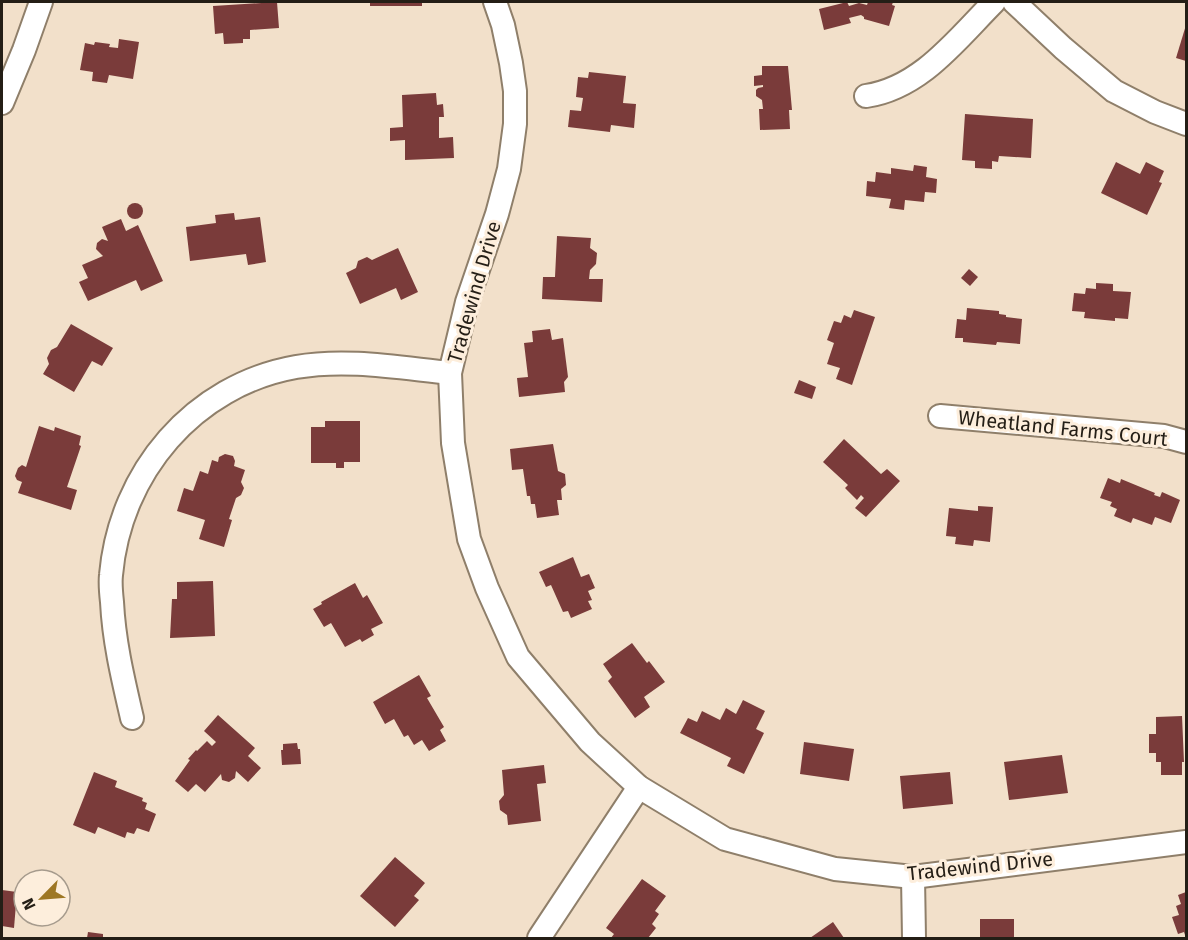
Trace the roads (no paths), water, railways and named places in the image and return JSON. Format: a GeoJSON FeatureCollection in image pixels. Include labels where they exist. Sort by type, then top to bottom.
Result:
{"type":"FeatureCollection","features":[{"type":"Feature","properties":{"kind":"street"},"geometry":{"type":"LineString","coordinates":[[2,103],[41,2]]}},
{"type":"Feature","properties":{"kind":"street","name":"Tradewind Drive"},"geometry":{"type":"LineString","coordinates":[[495,2],[503,25],[511,63],[515,124],[509,169],[497,214],[467,302],[450,373],[453,443],[469,539],[487,588],[518,657],[590,742],[639,787],[725,839],[835,869],[914,877],[1186,842]]}},
{"type":"Feature","properties":{"kind":"street"},"geometry":{"type":"LineString","coordinates":[[866,96],[883,93],[916,77],[994,2]]}},
{"type":"Feature","properties":{"kind":"street"},"geometry":{"type":"LineString","coordinates":[[1014,2],[1062,48],[1114,91],[1155,112],[1186,124]]}},
{"type":"Feature","properties":{"kind":"street"},"geometry":{"type":"LineString","coordinates":[[132,718],[116,649],[110,576],[121,524],[135,488],[155,455],[178,428],[207,403],[230,390],[262,377],[297,367],[326,364],[365,365],[450,373]]}},
{"type":"Feature","properties":{"kind":"street","name":"Wheatland Farms Court"},"geometry":{"type":"LineString","coordinates":[[940,416],[1164,436],[1186,442]]}},
{"type":"Feature","properties":{"kind":"street"},"geometry":{"type":"LineString","coordinates":[[539,939],[639,787]]}},
{"type":"Feature","properties":{"kind":"street"},"geometry":{"type":"LineString","coordinates":[[914,877],[914,939]]}}]}
